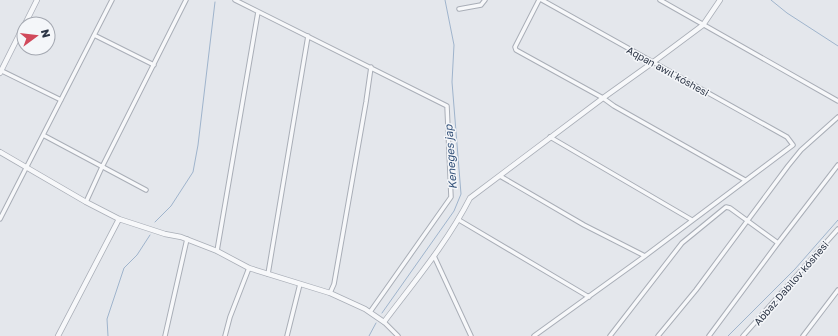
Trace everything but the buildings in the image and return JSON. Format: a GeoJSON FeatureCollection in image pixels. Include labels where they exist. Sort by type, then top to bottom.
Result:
{"type":"FeatureCollection","features":[{"type":"Feature","properties":{"kind":"street"},"geometry":{"type":"LineString","coordinates":[[29,16],[37,0]]}},
{"type":"Feature","properties":{"kind":"street"},"geometry":{"type":"LineString","coordinates":[[0,219],[112,0]]}},
{"type":"Feature","properties":{"kind":"street"},"geometry":{"type":"LineString","coordinates":[[86,202],[186,0]]}},
{"type":"Feature","properties":{"kind":"street"},"geometry":{"type":"LineString","coordinates":[[235,0],[447,106],[451,197],[370,312]]}},
{"type":"Feature","properties":{"kind":"street"},"geometry":{"type":"LineString","coordinates":[[458,10],[481,5],[486,0]]}},
{"type":"Feature","properties":{"kind":"street"},"geometry":{"type":"LineString","coordinates":[[534,336],[589,297],[745,180],[614,106],[603,98],[516,50],[515,47],[541,0]]}},
{"type":"Feature","properties":{"kind":"street","name":"Aqpan awıl kóshesi"},"geometry":{"type":"LineString","coordinates":[[541,0],[787,137],[793,145],[745,180]]}},
{"type":"Feature","properties":{"kind":"street"},"geometry":{"type":"LineString","coordinates":[[660,0],[838,101]]}},
{"type":"Feature","properties":{"kind":"street"},"geometry":{"type":"LineString","coordinates":[[384,322],[459,220],[470,198],[703,24],[720,0]]}},
{"type":"Feature","properties":{"kind":"street"},"geometry":{"type":"LineString","coordinates":[[217,251],[258,12]]}},
{"type":"Feature","properties":{"kind":"street"},"geometry":{"type":"LineString","coordinates":[[94,35],[154,65]]}},
{"type":"Feature","properties":{"kind":"street"},"geometry":{"type":"LineString","coordinates":[[268,274],[308,36]]}},
{"type":"Feature","properties":{"kind":"street"},"geometry":{"type":"LineString","coordinates":[[16,40],[0,71],[61,100]]}},
{"type":"Feature","properties":{"kind":"street"},"geometry":{"type":"LineString","coordinates":[[330,293],[334,284],[371,67]]}},
{"type":"Feature","properties":{"kind":"street"},"geometry":{"type":"LineString","coordinates":[[658,336],[696,290],[801,150],[838,117]]}},
{"type":"Feature","properties":{"kind":"street"},"geometry":{"type":"LineString","coordinates":[[43,135],[146,190]]}},
{"type":"Feature","properties":{"kind":"street"},"geometry":{"type":"LineString","coordinates":[[550,137],[692,220]]}},
{"type":"Feature","properties":{"kind":"street"},"geometry":{"type":"LineString","coordinates":[[0,152],[118,219],[144,228],[187,239],[217,251],[249,268],[330,293],[370,312],[384,322],[398,336]]}},
{"type":"Feature","properties":{"kind":"street"},"geometry":{"type":"LineString","coordinates":[[709,336],[838,165]]}},
{"type":"Feature","properties":{"kind":"street"},"geometry":{"type":"LineString","coordinates":[[500,176],[584,226],[644,256]]}},
{"type":"Feature","properties":{"kind":"street"},"geometry":{"type":"LineString","coordinates":[[612,335],[682,243],[726,207],[748,220],[778,243]]}},
{"type":"Feature","properties":{"kind":"street"},"geometry":{"type":"LineString","coordinates":[[58,336],[118,219]]}},
{"type":"Feature","properties":{"kind":"street"},"geometry":{"type":"LineString","coordinates":[[459,220],[589,297]]}},
{"type":"Feature","properties":{"kind":"street","name":"Abbaz Dabilov kóshesi"},"geometry":{"type":"LineString","coordinates":[[743,336],[838,229]]}},
{"type":"Feature","properties":{"kind":"street"},"geometry":{"type":"LineString","coordinates":[[164,336],[187,239]]}},
{"type":"Feature","properties":{"kind":"street"},"geometry":{"type":"LineString","coordinates":[[434,256],[471,336]]}},
{"type":"Feature","properties":{"kind":"street"},"geometry":{"type":"LineString","coordinates":[[225,336],[230,317],[249,268]]}},
{"type":"Feature","properties":{"kind":"street"},"geometry":{"type":"LineString","coordinates":[[287,336],[300,284]]}},
{"type":"Feature","properties":{"kind":"street"},"geometry":{"type":"LineString","coordinates":[[803,336],[838,290]]}},
{"type":"Feature","properties":{"kind":"waterway","name":"Keneges jap"},"geometry":{"type":"LineString","coordinates":[[382,313],[454,211],[461,194],[452,82],[454,45],[445,0]]}},
{"type":"Feature","properties":{"kind":"waterway"},"geometry":{"type":"LineString","coordinates":[[771,0],[787,13],[838,46]]}},
{"type":"Feature","properties":{"kind":"waterway"},"geometry":{"type":"LineString","coordinates":[[155,222],[171,206],[193,172],[198,145],[215,2]]}},
{"type":"Feature","properties":{"kind":"waterway"},"geometry":{"type":"LineString","coordinates":[[728,336],[795,269],[838,220]]}},
{"type":"Feature","properties":{"kind":"waterway"},"geometry":{"type":"LineString","coordinates":[[108,336],[107,319],[124,268],[137,255],[150,235]]}},
{"type":"Feature","properties":{"kind":"waterway","name":"Keneges jap"},"geometry":{"type":"LineString","coordinates":[[369,336],[376,323]]}}]}
